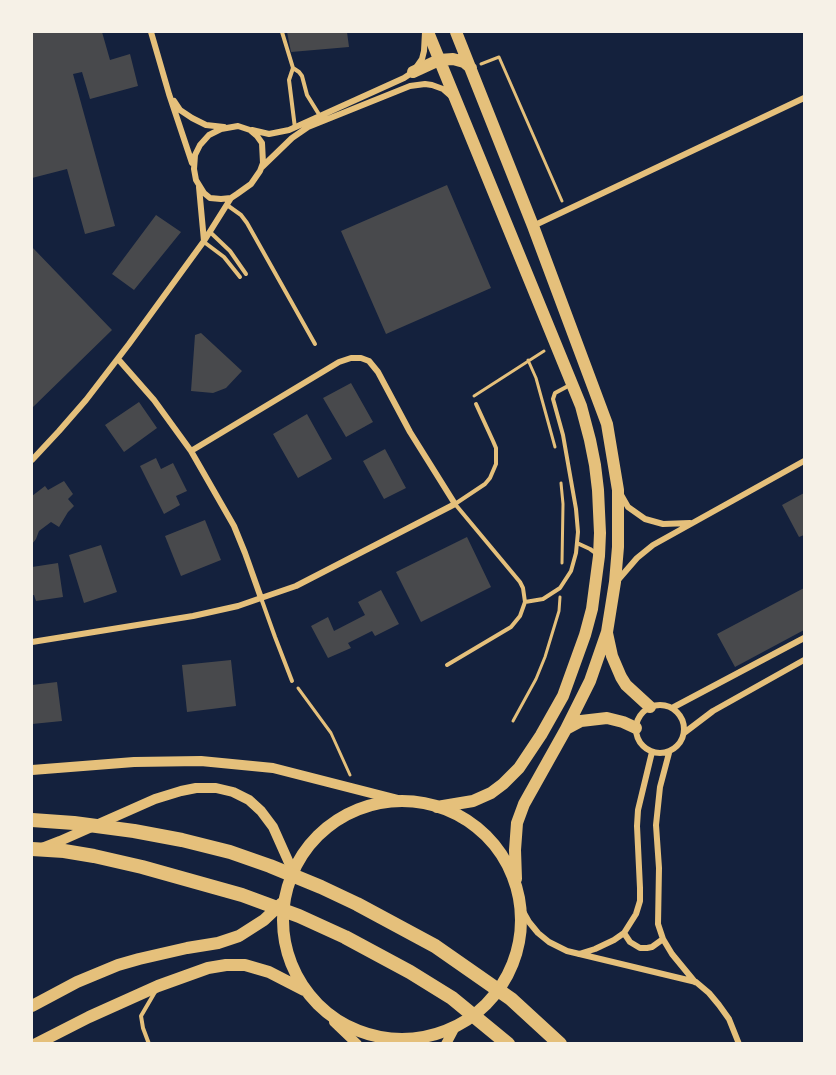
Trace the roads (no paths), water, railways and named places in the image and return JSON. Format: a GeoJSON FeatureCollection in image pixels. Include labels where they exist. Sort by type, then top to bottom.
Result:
{"type":"FeatureCollection","features":[{"type":"Feature","properties":{"kind":"highway"},"geometry":{"type":"LineString","coordinates":[[32,820],[114,828],[182,840],[230,852],[321,887],[435,946],[511,999],[560,1044]]}},
{"type":"Feature","properties":{"kind":"highway"},"geometry":{"type":"LineString","coordinates":[[32,850],[74,852],[142,867],[242,895],[299,916],[345,937],[410,972],[452,998],[508,1044]]}},
{"type":"Feature","properties":{"kind":"main road"},"geometry":{"type":"LineString","coordinates":[[426,32],[457,101],[581,406],[595,465],[600,534],[592,609],[585,635],[563,696],[541,735],[519,768],[491,793],[472,801],[437,807]]}},
{"type":"Feature","properties":{"kind":"main road"},"geometry":{"type":"LineString","coordinates":[[334,1022],[372,1035],[414,1039],[455,1027],[480,1011],[500,989],[514,963],[522,926],[516,879],[517,822],[524,804],[590,681],[607,632],[615,582],[618,547],[618,490],[608,424],[456,32]]}},
{"type":"Feature","properties":{"kind":"main road"},"geometry":{"type":"LineString","coordinates":[[413,72],[439,60],[453,58],[464,62],[472,69]]}},
{"type":"Feature","properties":{"kind":"main road"},"geometry":{"type":"LineString","coordinates":[[607,632],[612,656],[626,685],[650,707]]}},
{"type":"Feature","properties":{"kind":"main road"},"geometry":{"type":"LineString","coordinates":[[566,729],[588,719],[607,718],[636,728]]}},
{"type":"Feature","properties":{"kind":"main road"},"geometry":{"type":"LineString","coordinates":[[32,770],[134,762],[201,761],[273,768],[405,802],[437,807],[464,819],[488,837],[516,879]]}},
{"type":"Feature","properties":{"kind":"main road"},"geometry":{"type":"LineString","coordinates":[[32,850],[60,841],[181,791],[216,788],[233,792],[249,800],[261,811],[273,827],[294,874]]}},
{"type":"Feature","properties":{"kind":"main road"},"geometry":{"type":"LineString","coordinates":[[357,1044],[316,1006],[304,991],[291,967],[284,925],[285,901],[302,854],[325,825],[343,813],[367,806],[405,802]]}},
{"type":"Feature","properties":{"kind":"main road"},"geometry":{"type":"LineString","coordinates":[[32,1005],[77,982],[118,965],[177,950],[218,943],[239,936],[264,920],[285,901]]}},
{"type":"Feature","properties":{"kind":"main road"},"geometry":{"type":"LineString","coordinates":[[36,1044],[158,986],[226,965],[245,965],[269,972],[304,991]]}},
{"type":"Feature","properties":{"kind":"main road"},"geometry":{"type":"LineString","coordinates":[[446,1044],[455,1027]]}},
{"type":"Feature","properties":{"kind":"street"},"geometry":{"type":"LineString","coordinates":[[151,32],[199,187],[210,198],[231,198]]}},
{"type":"Feature","properties":{"kind":"street"},"geometry":{"type":"LineString","coordinates":[[169,94],[180,110],[206,124],[238,126],[269,134],[279,133],[295,128],[413,72],[422,59],[426,32]]}},
{"type":"Feature","properties":{"kind":"street"},"geometry":{"type":"LineString","coordinates":[[32,460],[86,400],[118,359],[204,241],[231,198],[251,184],[262,167],[292,138],[308,127],[410,87],[425,84],[437,87],[443,89],[457,101]]}},
{"type":"Feature","properties":{"kind":"street"},"geometry":{"type":"LineString","coordinates":[[533,226],[804,98]]}},
{"type":"Feature","properties":{"kind":"street"},"geometry":{"type":"LineString","coordinates":[[194,166],[196,152],[204,140],[228,127]]}},
{"type":"Feature","properties":{"kind":"street"},"geometry":{"type":"LineString","coordinates":[[250,130],[262,143],[262,167]]}},
{"type":"Feature","properties":{"kind":"street"},"geometry":{"type":"LineString","coordinates":[[199,187],[204,241]]}},
{"type":"Feature","properties":{"kind":"street"},"geometry":{"type":"LineString","coordinates":[[32,642],[193,616],[238,606],[296,586],[455,504],[410,432],[372,364],[361,358],[339,362],[191,451]]}},
{"type":"Feature","properties":{"kind":"street"},"geometry":{"type":"LineString","coordinates":[[118,359],[154,400],[191,451],[234,526],[261,598]]}},
{"type":"Feature","properties":{"kind":"street"},"geometry":{"type":"LineString","coordinates":[[615,582],[644,551],[804,461]]}},
{"type":"Feature","properties":{"kind":"street"},"geometry":{"type":"LineString","coordinates":[[618,490],[628,507],[645,519],[663,524],[694,522]]}},
{"type":"Feature","properties":{"kind":"street"},"geometry":{"type":"LineString","coordinates":[[672,708],[804,639]]}},
{"type":"Feature","properties":{"kind":"street"},"geometry":{"type":"LineString","coordinates":[[684,734],[721,706],[804,660]]}},
{"type":"Feature","properties":{"kind":"street"},"geometry":{"type":"LineString","coordinates":[[669,753],[652,752],[641,743],[636,732],[640,717],[650,707],[665,705],[672,708],[678,713],[684,726],[684,734],[680,743],[669,753],[660,787],[656,825],[659,868],[658,924],[663,939],[672,954],[696,982],[709,993],[729,1019],[738,1044]]}},
{"type":"Feature","properties":{"kind":"street"},"geometry":{"type":"LineString","coordinates":[[579,954],[596,949],[624,933],[636,914],[640,872],[638,810],[652,752]]}},
{"type":"Feature","properties":{"kind":"street"},"geometry":{"type":"LineString","coordinates":[[520,906],[529,922],[543,938],[567,951],[696,982]]}},
{"type":"Feature","properties":{"kind":"street"},"geometry":{"type":"LineString","coordinates":[[624,933],[630,942],[640,948],[652,947],[663,939]]}},
{"type":"Feature","properties":{"kind":"lane"},"geometry":{"type":"LineString","coordinates":[[282,32],[293,68],[289,80],[295,128]]}},
{"type":"Feature","properties":{"kind":"lane"},"geometry":{"type":"LineString","coordinates":[[293,68],[302,76],[307,95],[320,116]]}},
{"type":"Feature","properties":{"kind":"lane"},"geometry":{"type":"LineString","coordinates":[[227,204],[247,223],[315,344]]}},
{"type":"Feature","properties":{"kind":"lane"},"geometry":{"type":"LineString","coordinates":[[210,232],[230,251],[246,274]]}},
{"type":"Feature","properties":{"kind":"lane"},"geometry":{"type":"LineString","coordinates":[[204,241],[224,257],[240,277]]}},
{"type":"Feature","properties":{"kind":"lane"},"geometry":{"type":"LineString","coordinates":[[525,602],[543,598],[560,588],[571,571],[578,532],[576,509],[563,435],[553,399],[555,393],[572,384]]}},
{"type":"Feature","properties":{"kind":"lane"},"geometry":{"type":"LineString","coordinates":[[447,665],[511,627],[520,616],[525,602],[520,582],[455,504],[485,484],[496,464],[496,448],[476,404]]}},
{"type":"Feature","properties":{"kind":"lane"},"geometry":{"type":"LineString","coordinates":[[577,543],[599,556]]}},
{"type":"Feature","properties":{"kind":"lane"},"geometry":{"type":"LineString","coordinates":[[261,598],[292,681]]}},
{"type":"Feature","properties":{"kind":"lane"},"geometry":{"type":"LineString","coordinates":[[149,1044],[142,1028],[141,1016],[158,986]]}}]}
